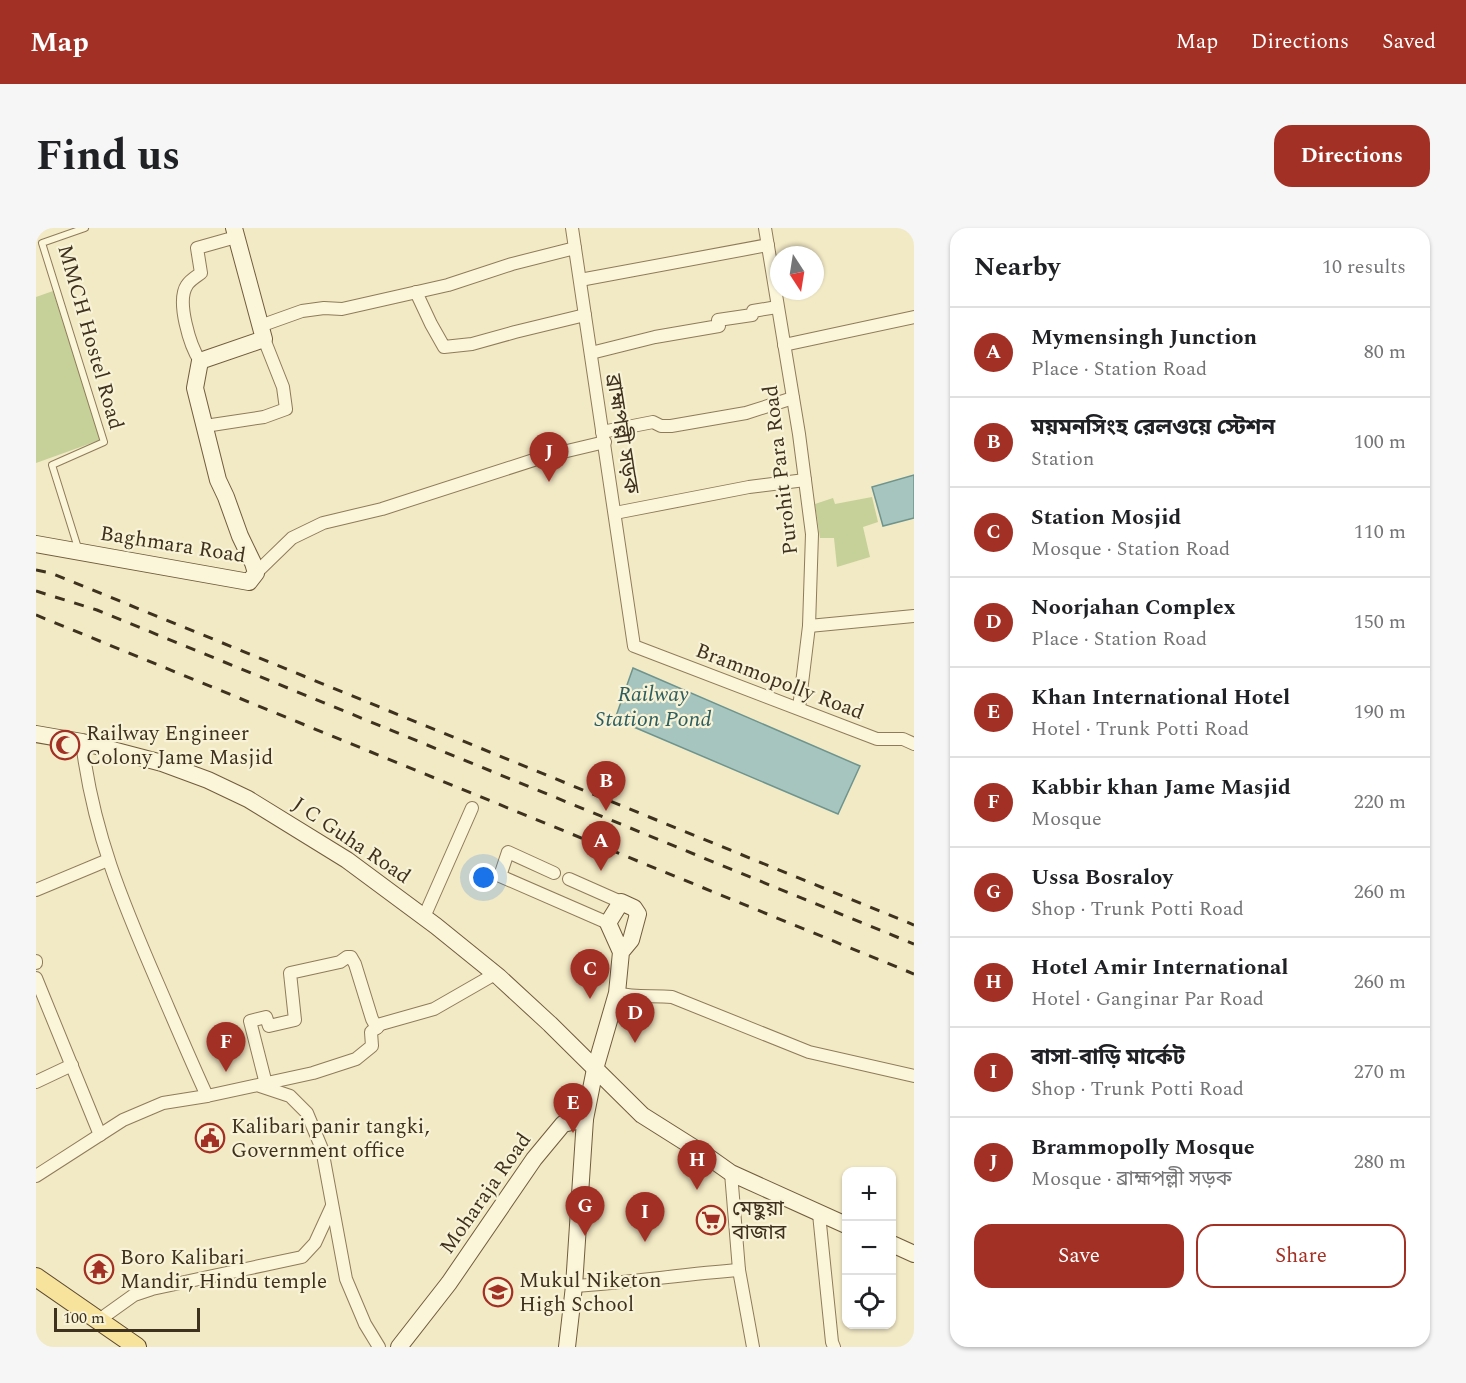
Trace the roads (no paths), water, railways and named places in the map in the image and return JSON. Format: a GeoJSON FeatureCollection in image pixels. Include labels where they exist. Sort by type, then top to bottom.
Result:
{"type":"FeatureCollection","features":[{"type":"Feature","properties":{"kind":"main road"},"geometry":{"type":"LineString","coordinates":[[36,1277],[137,1347]]}},
{"type":"Feature","properties":{"kind":"street","name":"ব্রাহ্মপল্লী সড়ক"},"geometry":{"type":"LineString","coordinates":[[572,228],[634,646]]}},
{"type":"Feature","properties":{"kind":"street","name":"Purohit Para Road"},"geometry":{"type":"LineString","coordinates":[[765,228],[793,398],[812,534],[809,626],[799,708]]}},
{"type":"Feature","properties":{"kind":"street"},"geometry":{"type":"LineString","coordinates":[[205,426],[264,417],[286,408],[283,387],[262,332],[235,232],[197,248],[201,273],[187,285],[182,302],[193,350],[200,361],[262,332],[302,311],[324,308],[342,309],[448,285],[512,264],[575,248]]}},
{"type":"Feature","properties":{"kind":"street"},"geometry":{"type":"LineString","coordinates":[[580,280],[768,245]]}},
{"type":"Feature","properties":{"kind":"street"},"geometry":{"type":"LineString","coordinates":[[416,292],[444,347],[472,344],[585,315]]}},
{"type":"Feature","properties":{"kind":"street"},"geometry":{"type":"LineString","coordinates":[[591,353],[655,337],[719,326],[718,320],[752,315],[753,311],[777,307]]}},
{"type":"Feature","properties":{"kind":"street"},"geometry":{"type":"LineString","coordinates":[[784,345],[914,317]]}},
{"type":"Feature","properties":{"kind":"street","name":"Baghmara Road"},"geometry":{"type":"LineString","coordinates":[[36,544],[249,582],[256,573],[218,480],[195,388],[200,361]]}},
{"type":"Feature","properties":{"kind":"street"},"geometry":{"type":"LineString","coordinates":[[256,573],[292,537],[323,523],[382,509],[653,422],[661,426],[671,426],[746,413],[793,398]]}},
{"type":"Feature","properties":{"kind":"street"},"geometry":{"type":"LineString","coordinates":[[615,513],[749,487],[805,480]]}},
{"type":"Feature","properties":{"kind":"street"},"geometry":{"type":"LineString","coordinates":[[809,626],[914,616]]}},
{"type":"Feature","properties":{"kind":"street","name":"Brammopolly Road"},"geometry":{"type":"LineString","coordinates":[[634,646],[876,739],[903,739],[914,744]]}},
{"type":"Feature","properties":{"kind":"street","name":"J C Guha Road"},"geometry":{"type":"LineString","coordinates":[[36,734],[82,741],[162,763],[208,780],[248,799],[348,860],[424,917],[495,974],[550,1024],[642,1115],[731,1173],[842,1223]]}},
{"type":"Feature","properties":{"kind":"street"},"geometry":{"type":"LineString","coordinates":[[82,741],[87,784],[123,905],[207,1096]]}},
{"type":"Feature","properties":{"kind":"street"},"geometry":{"type":"LineString","coordinates":[[424,917],[472,808]]}},
{"type":"Feature","properties":{"kind":"street"},"geometry":{"type":"LineString","coordinates":[[554,873],[508,852],[500,876],[608,922],[621,952],[617,993],[595,1069],[585,1119],[574,1286],[567,1347]]}},
{"type":"Feature","properties":{"kind":"street"},"geometry":{"type":"LineString","coordinates":[[36,890],[108,860]]}},
{"type":"Feature","properties":{"kind":"street"},"geometry":{"type":"LineString","coordinates":[[569,879],[634,908],[638,914],[631,940],[621,952]]}},
{"type":"Feature","properties":{"kind":"street"},"geometry":{"type":"LineString","coordinates":[[608,922],[621,902]]}},
{"type":"Feature","properties":{"kind":"street"},"geometry":{"type":"LineString","coordinates":[[262,1085],[250,1021],[266,1017],[268,1026],[295,1020],[290,973],[340,962],[351,957],[377,1028]]}},
{"type":"Feature","properties":{"kind":"street"},"geometry":{"type":"LineString","coordinates":[[36,1176],[123,1120],[163,1103],[262,1085],[356,1059],[372,1046],[371,1032],[381,1024],[434,1009],[495,974]]}},
{"type":"Feature","properties":{"kind":"street"},"geometry":{"type":"LineString","coordinates":[[36,978],[100,1135]]}},
{"type":"Feature","properties":{"kind":"street"},"geometry":{"type":"LineString","coordinates":[[617,993],[672,997],[809,1052],[914,1076]]}},
{"type":"Feature","properties":{"kind":"street"},"geometry":{"type":"LineString","coordinates":[[36,1082],[72,1065]]}},
{"type":"Feature","properties":{"kind":"street"},"geometry":{"type":"LineString","coordinates":[[262,1085],[290,1095],[307,1113],[322,1149],[346,1279],[365,1324],[379,1347]]}},
{"type":"Feature","properties":{"kind":"street","name":"Moharaja Road"},"geometry":{"type":"LineString","coordinates":[[399,1347],[449,1283],[534,1159],[563,1124],[585,1119]]}},
{"type":"Feature","properties":{"kind":"street"},"geometry":{"type":"LineString","coordinates":[[731,1173],[738,1270],[753,1347]]}},
{"type":"Feature","properties":{"kind":"street"},"geometry":{"type":"LineString","coordinates":[[99,1320],[134,1295],[152,1289],[302,1257],[315,1243],[332,1206]]}},
{"type":"Feature","properties":{"kind":"street"},"geometry":{"type":"LineString","coordinates":[[819,1214],[834,1347]]}},
{"type":"Feature","properties":{"kind":"street"},"geometry":{"type":"LineString","coordinates":[[896,1246],[914,1254]]}},
{"type":"Feature","properties":{"kind":"street"},"geometry":{"type":"LineString","coordinates":[[574,1286],[738,1270]]}},
{"type":"Feature","properties":{"kind":"lane","name":"MMCH Hostel Road"},"geometry":{"type":"LineString","coordinates":[[79,552],[52,465],[104,442],[39,244],[85,228]]}},
{"type":"Feature","properties":{"kind":"water"},"geometry":{"type":"Polygon","coordinates":[[[914,475],[914,518],[883,526],[872,487],[914,475]]]}},
{"type":"Feature","properties":{"kind":"water","name":"Railway Station Pond"},"geometry":{"type":"Polygon","coordinates":[[[633,668],[860,766],[838,814],[615,719],[633,668]]]}},
{"type":"Feature","properties":{"kind":"railway"},"geometry":{"type":"LineString","coordinates":[[36,570],[51,573],[914,925]]}},
{"type":"Feature","properties":{"kind":"railway"},"geometry":{"type":"LineString","coordinates":[[36,591],[97,610],[914,944]]}},
{"type":"Feature","properties":{"kind":"railway"},"geometry":{"type":"LineString","coordinates":[[36,615],[914,974]]}},
{"type":"Feature","properties":{"kind":"place","name":"Brammopolly Mosque"},"geometry":{"type":"Point","coordinates":[549,482]}},
{"type":"Feature","properties":{"kind":"place","name":"Railway Engineer Colony Jame Masjid"},"geometry":{"type":"Point","coordinates":[65,745]}},
{"type":"Feature","properties":{"kind":"place","name":"ময়মনসিংহ রেলওয়ে স্টেশন"},"geometry":{"type":"Point","coordinates":[606,811]}},
{"type":"Feature","properties":{"kind":"place","name":"Mymensingh Junction"},"geometry":{"type":"Point","coordinates":[601,871]}},
{"type":"Feature","properties":{"kind":"place","name":"Station Mosjid"},"geometry":{"type":"Point","coordinates":[590,999]}},
{"type":"Feature","properties":{"kind":"place","name":"Noorjahan Complex"},"geometry":{"type":"Point","coordinates":[635,1043]}},
{"type":"Feature","properties":{"kind":"place","name":"Kabbir khan Jame Masjid"},"geometry":{"type":"Point","coordinates":[226,1072]}},
{"type":"Feature","properties":{"kind":"place","name":"Khan International Hotel"},"geometry":{"type":"Point","coordinates":[573,1133]}},
{"type":"Feature","properties":{"kind":"place","name":"Kalibari panir tangki, Government office"},"geometry":{"type":"Point","coordinates":[210,1138]}},
{"type":"Feature","properties":{"kind":"place","name":"Hotel Amir International"},"geometry":{"type":"Point","coordinates":[697,1190]}},
{"type":"Feature","properties":{"kind":"place","name":"মেছুয়া বাজার"},"geometry":{"type":"Point","coordinates":[711,1220]}},
{"type":"Feature","properties":{"kind":"place","name":"Ussa Bosraloy"},"geometry":{"type":"Point","coordinates":[585,1236]}},
{"type":"Feature","properties":{"kind":"place","name":"বাসা-বাড়ি মার্কেট"},"geometry":{"type":"Point","coordinates":[645,1242]}},
{"type":"Feature","properties":{"kind":"place","name":"Boro Kalibari Mandir, Hindu temple"},"geometry":{"type":"Point","coordinates":[99,1269]}},
{"type":"Feature","properties":{"kind":"place","name":"Mukul Niketon High School"},"geometry":{"type":"Point","coordinates":[498,1292]}}]}
